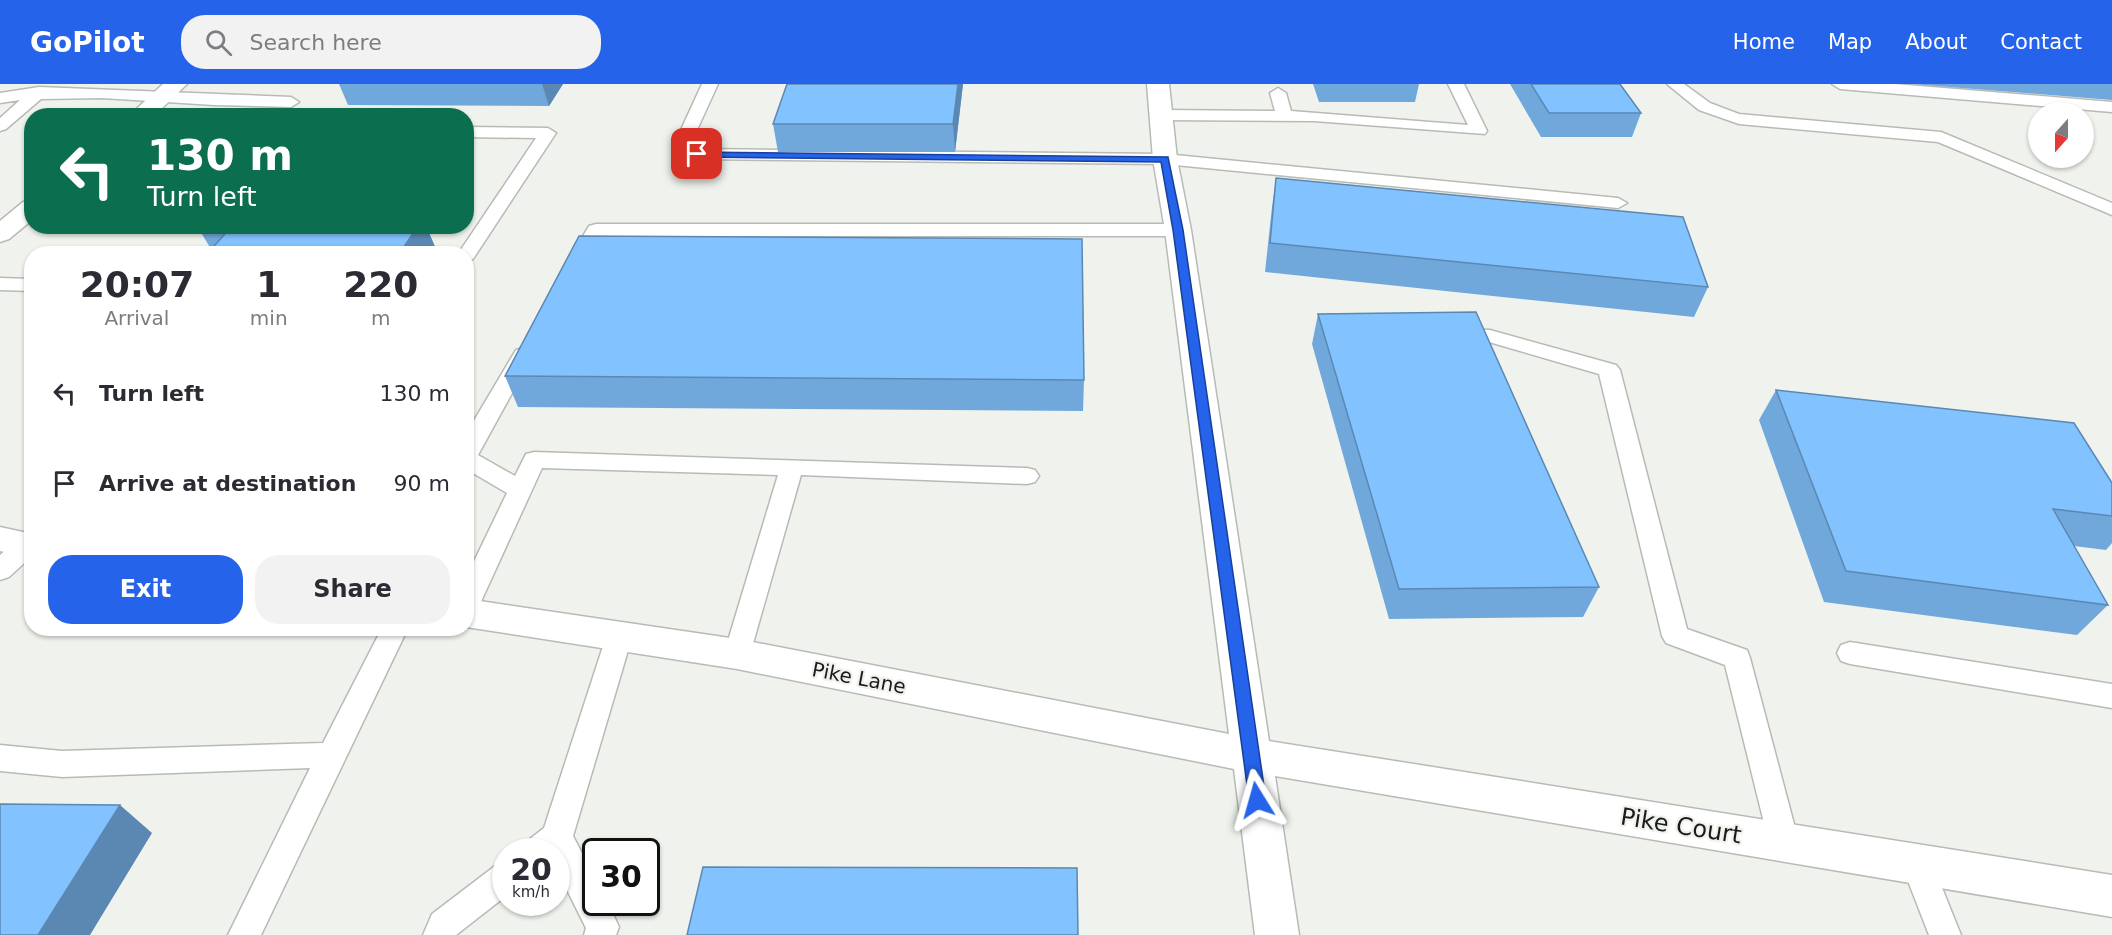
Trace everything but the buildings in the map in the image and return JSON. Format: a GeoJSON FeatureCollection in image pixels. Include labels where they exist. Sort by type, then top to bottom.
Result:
{"type":"FeatureCollection","features":[{"type":"Feature","properties":{"kind":"street"},"geometry":{"type":"LineString","coordinates":[[1158,84],[1165,159],[1178,230],[1277,935]]}},
{"type":"Feature","properties":{"kind":"street"},"geometry":{"type":"LineString","coordinates":[[149,108],[170,89]]}},
{"type":"Feature","properties":{"kind":"street"},"geometry":{"type":"LineString","coordinates":[[0,234],[24,214]]}},
{"type":"Feature","properties":{"kind":"street","name":"Pike Lane"},"geometry":{"type":"LineString","coordinates":[[474,614],[737,654],[1250,754]]}},
{"type":"Feature","properties":{"kind":"street","name":"Pike Court"},"geometry":{"type":"LineString","coordinates":[[1250,754],[2112,896]]}},
{"type":"Feature","properties":{"kind":"lane"},"geometry":{"type":"LineString","coordinates":[[710,84],[682,145],[697,154],[1165,159],[1618,203]]}},
{"type":"Feature","properties":{"kind":"lane"},"geometry":{"type":"LineString","coordinates":[[1162,115],[1314,116],[1479,131],[1456,84]]}},
{"type":"Feature","properties":{"kind":"lane"},"geometry":{"type":"LineString","coordinates":[[1675,84],[1687,96],[1710,112],[1739,119],[1941,137],[2112,210]]}},
{"type":"Feature","properties":{"kind":"lane"},"geometry":{"type":"LineString","coordinates":[[1840,84],[2112,107]]}},
{"type":"Feature","properties":{"kind":"lane"},"geometry":{"type":"LineString","coordinates":[[0,126],[32,88]]}},
{"type":"Feature","properties":{"kind":"lane"},"geometry":{"type":"LineString","coordinates":[[0,98],[32,88],[170,89],[203,100],[291,102]]}},
{"type":"Feature","properties":{"kind":"lane"},"geometry":{"type":"LineString","coordinates":[[1278,93],[1285,116]]}},
{"type":"Feature","properties":{"kind":"lane"},"geometry":{"type":"LineString","coordinates":[[472,246],[548,133],[474,132]]}},
{"type":"Feature","properties":{"kind":"lane"},"geometry":{"type":"LineString","coordinates":[[566,281],[596,230],[1178,230]]}},
{"type":"Feature","properties":{"kind":"lane"},"geometry":{"type":"LineString","coordinates":[[0,284],[24,285]]}},
{"type":"Feature","properties":{"kind":"lane"},"geometry":{"type":"LineString","coordinates":[[1434,334],[1490,336],[1609,370],[1675,636],[1737,658],[1784,843]]}},
{"type":"Feature","properties":{"kind":"lane"},"geometry":{"type":"LineString","coordinates":[[474,442],[531,342]]}},
{"type":"Feature","properties":{"kind":"lane"},"geometry":{"type":"LineString","coordinates":[[474,589],[534,460],[1028,476]]}},
{"type":"Feature","properties":{"kind":"lane"},"geometry":{"type":"LineString","coordinates":[[474,461],[520,490]]}},
{"type":"Feature","properties":{"kind":"lane"},"geometry":{"type":"LineString","coordinates":[[737,654],[792,467]]}},
{"type":"Feature","properties":{"kind":"lane"},"geometry":{"type":"LineString","coordinates":[[0,570],[19,544]]}},
{"type":"Feature","properties":{"kind":"lane"},"geometry":{"type":"LineString","coordinates":[[244,935],[391,636]]}},
{"type":"Feature","properties":{"kind":"lane"},"geometry":{"type":"LineString","coordinates":[[549,838],[619,637]]}},
{"type":"Feature","properties":{"kind":"lane"},"geometry":{"type":"LineString","coordinates":[[1850,654],[2112,696]]}},
{"type":"Feature","properties":{"kind":"lane"},"geometry":{"type":"LineString","coordinates":[[0,758],[62,764],[331,755]]}},
{"type":"Feature","properties":{"kind":"lane"},"geometry":{"type":"LineString","coordinates":[[1917,863],[1945,935]]}},
{"type":"Feature","properties":{"kind":"lane"},"geometry":{"type":"LineString","coordinates":[[570,878],[603,927],[600,935]]}},
{"type":"Feature","properties":{"kind":"lane"},"geometry":{"type":"LineString","coordinates":[[439,935],[443,925],[492,887]]}},
{"type":"Feature","properties":{"kind":"route"},"geometry":{"type":"LineString","coordinates":[[697,154],[1165,159],[1178,230],[1257,800]]}}]}
